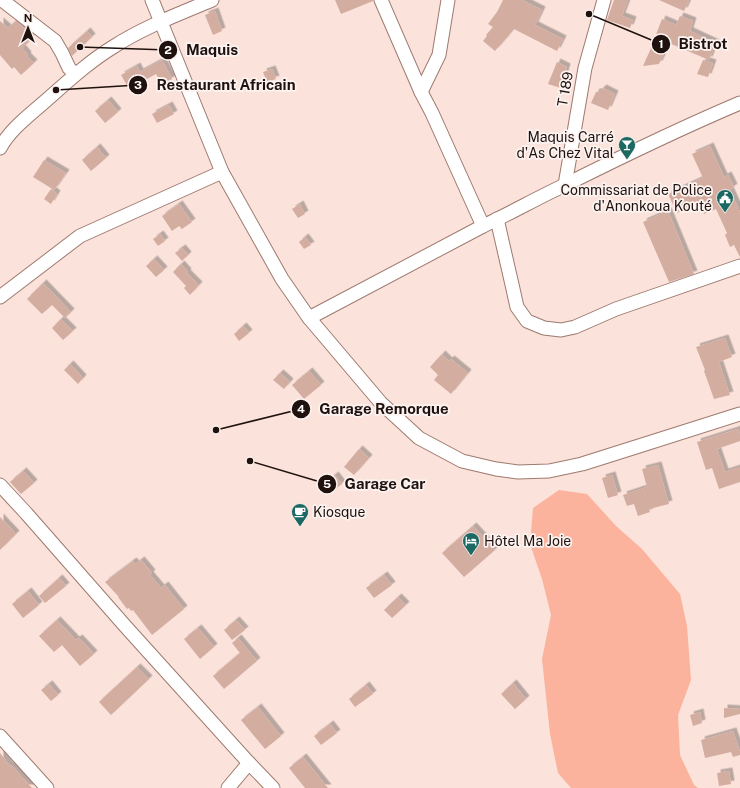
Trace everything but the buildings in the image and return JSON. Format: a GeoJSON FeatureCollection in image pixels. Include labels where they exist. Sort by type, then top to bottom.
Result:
{"type":"FeatureCollection","features":[{"type":"Feature","properties":{"kind":"street"},"geometry":{"type":"LineString","coordinates":[[2,0],[55,41],[69,68],[75,74]]}},
{"type":"Feature","properties":{"kind":"street"},"geometry":{"type":"LineString","coordinates":[[152,0],[222,172],[282,279],[309,318],[381,403],[419,438],[462,461],[496,469],[518,472],[549,471],[582,464],[740,414]]}},
{"type":"Feature","properties":{"kind":"street"},"geometry":{"type":"LineString","coordinates":[[0,148],[5,139],[15,128],[75,74],[113,46],[161,22],[212,0]]}},
{"type":"Feature","properties":{"kind":"street"},"geometry":{"type":"LineString","coordinates":[[381,0],[421,92],[483,226]]}},
{"type":"Feature","properties":{"kind":"street"},"geometry":{"type":"LineString","coordinates":[[421,92],[439,55],[448,0]]}},
{"type":"Feature","properties":{"kind":"street","name":"T 189"},"geometry":{"type":"LineString","coordinates":[[565,185],[585,68],[604,0]]}},
{"type":"Feature","properties":{"kind":"street"},"geometry":{"type":"LineString","coordinates":[[309,318],[496,219],[703,119],[740,103]]}},
{"type":"Feature","properties":{"kind":"street"},"geometry":{"type":"LineString","coordinates":[[0,297],[80,236],[222,172]]}},
{"type":"Feature","properties":{"kind":"street"},"geometry":{"type":"LineString","coordinates":[[496,219],[517,307],[527,321],[544,328],[561,330],[575,327],[616,309],[740,266]]}},
{"type":"Feature","properties":{"kind":"street"},"geometry":{"type":"LineString","coordinates":[[0,485],[126,627],[273,788]]}},
{"type":"Feature","properties":{"kind":"street"},"geometry":{"type":"LineString","coordinates":[[0,736],[47,788]]}},
{"type":"Feature","properties":{"kind":"street"},"geometry":{"type":"LineString","coordinates":[[228,788],[249,763]]}},
{"type":"Feature","properties":{"kind":"shaded area"},"geometry":{"type":"Polygon","coordinates":[[[559,490],[587,494],[616,526],[642,549],[680,594],[687,626],[691,680],[678,715],[680,755],[694,785],[698,788],[571,788],[558,773],[550,734],[542,659],[551,615],[542,579],[530,544],[533,508],[559,490]]]}},
{"type":"Feature","properties":{"kind":"place","name":"Bistrot"},"geometry":{"type":"Point","coordinates":[589,14]}},
{"type":"Feature","properties":{"kind":"place","name":"Maquis"},"geometry":{"type":"Point","coordinates":[80,47]}},
{"type":"Feature","properties":{"kind":"place","name":"Restaurant Africain"},"geometry":{"type":"Point","coordinates":[56,90]}},
{"type":"Feature","properties":{"kind":"place","name":"Maquis Carré d'As Chez Vital"},"geometry":{"type":"Point","coordinates":[627,160]}},
{"type":"Feature","properties":{"kind":"place","name":"Commissariat de Police d'Anonkoua Kouté"},"geometry":{"type":"Point","coordinates":[725,213]}},
{"type":"Feature","properties":{"kind":"place","name":"Garage Remorque"},"geometry":{"type":"Point","coordinates":[216,430]}},
{"type":"Feature","properties":{"kind":"place","name":"Garage Car"},"geometry":{"type":"Point","coordinates":[250,461]}},
{"type":"Feature","properties":{"kind":"place","name":"Kiosque"},"geometry":{"type":"Point","coordinates":[300,527]}},
{"type":"Feature","properties":{"kind":"place","name":"Hôtel Ma Joie"},"geometry":{"type":"Point","coordinates":[471,556]}}]}
